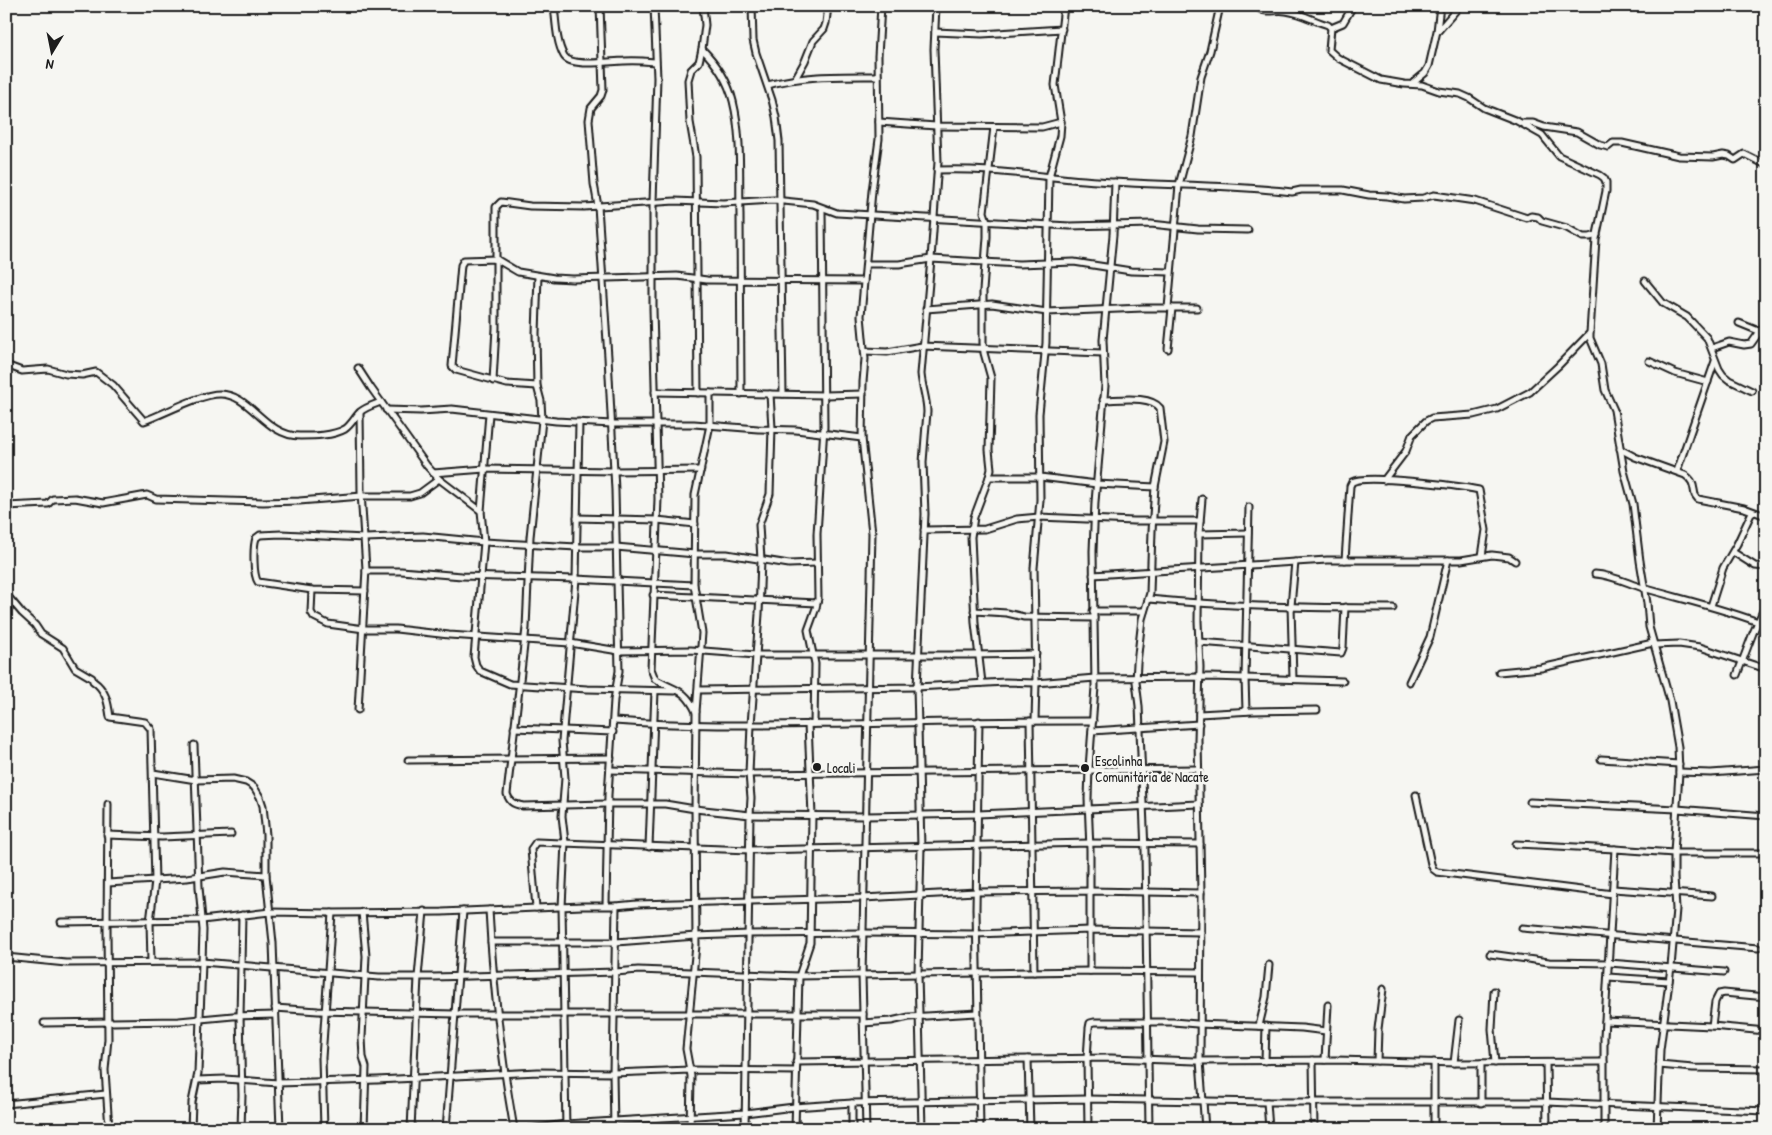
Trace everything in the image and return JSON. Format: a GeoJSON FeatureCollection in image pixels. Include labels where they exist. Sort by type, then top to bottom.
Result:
{"type":"FeatureCollection","features":[{"type":"Feature","properties":{"kind":"street"},"geometry":{"type":"LineString","coordinates":[[554,6],[559,42],[563,55],[572,61],[655,62]]}},
{"type":"Feature","properties":{"kind":"street"},"geometry":{"type":"LineString","coordinates":[[600,6],[603,90],[601,96],[591,108],[589,120],[594,184],[598,206],[612,424],[619,651],[619,678],[616,690],[607,804],[606,905]]}},
{"type":"Feature","properties":{"kind":"street"},"geometry":{"type":"LineString","coordinates":[[654,6],[657,78],[653,202],[653,277],[657,520],[652,669],[655,679],[666,686],[681,691],[690,700],[696,712]]}},
{"type":"Feature","properties":{"kind":"street"},"geometry":{"type":"LineString","coordinates":[[698,393],[696,157],[690,122],[688,80],[691,70],[699,62],[702,49],[705,25],[703,6]]}},
{"type":"Feature","properties":{"kind":"street"},"geometry":{"type":"LineString","coordinates":[[752,6],[756,53],[768,85],[776,117],[779,141],[783,394]]}},
{"type":"Feature","properties":{"kind":"street"},"geometry":{"type":"LineString","coordinates":[[795,79],[813,41],[824,29],[828,6]]}},
{"type":"Feature","properties":{"kind":"street"},"geometry":{"type":"LineString","coordinates":[[866,1129],[862,975],[872,533],[862,438],[865,350],[861,316],[879,139],[878,56],[881,6]]}},
{"type":"Feature","properties":{"kind":"street"},"geometry":{"type":"LineString","coordinates":[[922,1129],[918,974],[921,895],[921,815],[917,687],[924,530],[923,462],[927,403],[921,382],[922,346],[931,259],[937,170],[934,49],[936,6]]}},
{"type":"Feature","properties":{"kind":"street"},"geometry":{"type":"LineString","coordinates":[[1034,972],[1031,772],[1036,683],[1034,568],[1039,518],[1039,414],[1047,312],[1049,177],[1060,136],[1061,122],[1055,85],[1064,6]]}},
{"type":"Feature","properties":{"kind":"street"},"geometry":{"type":"LineString","coordinates":[[1168,349],[1170,272],[1179,185],[1192,136],[1201,77],[1210,51],[1220,6]]}},
{"type":"Feature","properties":{"kind":"street"},"geometry":{"type":"LineString","coordinates":[[1256,6],[1261,10],[1269,12],[1285,10],[1300,14],[1331,28]]}},
{"type":"Feature","properties":{"kind":"street"},"geometry":{"type":"LineString","coordinates":[[1331,28],[1343,23],[1353,6]]}},
{"type":"Feature","properties":{"kind":"street"},"geometry":{"type":"LineString","coordinates":[[1413,83],[1425,73],[1429,66],[1437,31],[1440,6]]}},
{"type":"Feature","properties":{"kind":"street"},"geometry":{"type":"LineString","coordinates":[[1437,31],[1457,6]]}},
{"type":"Feature","properties":{"kind":"street"},"geometry":{"type":"LineString","coordinates":[[1331,28],[1329,47],[1332,54],[1381,80],[1404,84],[1422,84],[1439,91],[1460,94],[1469,98],[1484,108],[1542,134],[1559,156],[1604,178],[1606,191],[1597,235],[1590,338],[1601,364],[1604,390],[1614,410],[1620,449],[1633,504],[1649,626],[1670,701],[1679,764],[1674,853],[1676,909],[1659,1065],[1657,1129]]}},
{"type":"Feature","properties":{"kind":"street"},"geometry":{"type":"LineString","coordinates":[[935,32],[982,34],[1062,29]]}},
{"type":"Feature","properties":{"kind":"street"},"geometry":{"type":"LineString","coordinates":[[702,49],[721,72],[732,100],[737,130],[740,202],[741,394]]}},
{"type":"Feature","properties":{"kind":"street"},"geometry":{"type":"LineString","coordinates":[[768,85],[795,79],[878,76]]}},
{"type":"Feature","properties":{"kind":"street"},"geometry":{"type":"LineString","coordinates":[[879,122],[936,126],[1042,127],[1061,122]]}},
{"type":"Feature","properties":{"kind":"street"},"geometry":{"type":"LineString","coordinates":[[1520,123],[1533,123],[1544,127],[1577,132],[1600,145],[1608,147],[1613,142],[1679,156],[1713,157],[1722,155],[1730,156],[1733,160],[1744,154],[1766,166]]}},
{"type":"Feature","properties":{"kind":"street"},"geometry":{"type":"LineString","coordinates":[[982,683],[974,611],[972,530],[976,512],[989,477],[991,378],[984,350],[983,304],[987,221],[984,212],[994,126]]}},
{"type":"Feature","properties":{"kind":"street"},"geometry":{"type":"LineString","coordinates":[[937,170],[988,170],[1115,182],[1292,192],[1301,190],[1343,190],[1369,196],[1387,196],[1404,199],[1423,198],[1434,195],[1475,201],[1527,218],[1531,216],[1538,217],[1542,221],[1567,228],[1583,237],[1590,238],[1597,235]]}},
{"type":"Feature","properties":{"kind":"street"},"geometry":{"type":"LineString","coordinates":[[1090,971],[1090,843],[1088,809],[1095,678],[1093,611],[1094,520],[1103,400],[1103,353],[1114,225],[1115,182]]}},
{"type":"Feature","properties":{"kind":"street"},"geometry":{"type":"LineString","coordinates":[[494,381],[497,204],[507,203],[552,207],[653,202],[723,204],[781,200],[813,204],[822,209],[837,213],[1048,225],[1152,224],[1248,230]]}},
{"type":"Feature","properties":{"kind":"street"},"geometry":{"type":"LineString","coordinates":[[814,724],[814,654],[809,641],[808,630],[817,603],[817,525],[824,433],[822,209]]}},
{"type":"Feature","properties":{"kind":"street"},"geometry":{"type":"LineString","coordinates":[[537,386],[494,381],[456,370],[452,366],[461,265],[464,260],[496,259],[518,272],[573,279],[677,276],[697,279],[864,281]]}},
{"type":"Feature","properties":{"kind":"street"},"geometry":{"type":"LineString","coordinates":[[866,264],[900,264],[931,259],[1019,264],[1074,262],[1131,271],[1170,272]]}},
{"type":"Feature","properties":{"kind":"street"},"geometry":{"type":"LineString","coordinates":[[538,276],[537,386],[541,401],[542,420],[529,544],[524,640],[510,758],[507,794],[509,801],[523,806],[650,804],[678,805],[695,809],[750,815],[866,816],[978,814],[1199,804]]}},
{"type":"Feature","properties":{"kind":"street"},"geometry":{"type":"LineString","coordinates":[[1645,281],[1663,303],[1694,323],[1707,338],[1723,375],[1752,392]]}},
{"type":"Feature","properties":{"kind":"street"},"geometry":{"type":"LineString","coordinates":[[926,309],[983,304],[1047,312],[1197,308]]}},
{"type":"Feature","properties":{"kind":"street"},"geometry":{"type":"LineString","coordinates":[[1739,322],[1766,334]]}},
{"type":"Feature","properties":{"kind":"street"},"geometry":{"type":"LineString","coordinates":[[1712,348],[1729,342],[1748,345],[1766,323]]}},
{"type":"Feature","properties":{"kind":"street"},"geometry":{"type":"LineString","coordinates":[[1384,480],[1406,450],[1412,435],[1426,421],[1432,418],[1473,415],[1497,409],[1530,392],[1590,333]]}},
{"type":"Feature","properties":{"kind":"street"},"geometry":{"type":"LineString","coordinates":[[865,350],[888,352],[922,346],[984,350],[1045,350],[1103,353]]}},
{"type":"Feature","properties":{"kind":"street"},"geometry":{"type":"LineString","coordinates":[[1650,361],[1675,372],[1708,382]]}},
{"type":"Feature","properties":{"kind":"street"},"geometry":{"type":"LineString","coordinates":[[1677,471],[1716,361]]}},
{"type":"Feature","properties":{"kind":"street"},"geometry":{"type":"LineString","coordinates":[[6,365],[22,371],[48,369],[66,374],[82,375],[96,372],[113,385],[144,421],[193,401],[217,394],[224,394],[241,402],[271,427],[292,436],[339,432],[346,429],[360,412],[369,406],[381,402]]}},
{"type":"Feature","properties":{"kind":"street"},"geometry":{"type":"LineString","coordinates":[[358,368],[386,410],[433,473],[481,511]]}},
{"type":"Feature","properties":{"kind":"street"},"geometry":{"type":"LineString","coordinates":[[655,392],[863,394]]}},
{"type":"Feature","properties":{"kind":"street"},"geometry":{"type":"LineString","coordinates":[[690,1129],[690,1070],[686,1049],[696,936],[694,849],[697,772],[696,712],[702,651],[702,633],[694,585],[694,524],[697,478],[701,470],[710,425],[710,393]]}},
{"type":"Feature","properties":{"kind":"street"},"geometry":{"type":"LineString","coordinates":[[745,1129],[751,798],[749,774],[760,600],[761,560],[759,525],[770,494],[772,428],[770,394]]}},
{"type":"Feature","properties":{"kind":"street"},"geometry":{"type":"LineString","coordinates":[[1103,400],[1153,402],[1160,408],[1164,442],[1155,486],[1149,599],[1144,611],[1137,663],[1145,843],[1149,1129]]}},
{"type":"Feature","properties":{"kind":"street"},"geometry":{"type":"LineString","coordinates":[[386,410],[421,411],[452,409],[542,420],[612,424],[772,428],[862,438]]}},
{"type":"Feature","properties":{"kind":"street"},"geometry":{"type":"LineString","coordinates":[[358,710],[366,571],[360,412]]}},
{"type":"Feature","properties":{"kind":"street"},"geometry":{"type":"LineString","coordinates":[[489,414],[481,511],[484,542],[474,657],[480,671],[506,682],[519,684],[566,688],[681,691]]}},
{"type":"Feature","properties":{"kind":"street"},"geometry":{"type":"LineString","coordinates":[[566,1126],[562,941],[565,842],[562,816],[565,778],[563,730],[576,579],[579,422]]}},
{"type":"Feature","properties":{"kind":"street"},"geometry":{"type":"LineString","coordinates":[[1620,449],[1677,471],[1691,479],[1694,484],[1695,495],[1698,499],[1766,516]]}},
{"type":"Feature","properties":{"kind":"street"},"geometry":{"type":"LineString","coordinates":[[433,473],[485,469],[701,470]]}},
{"type":"Feature","properties":{"kind":"street"},"geometry":{"type":"LineString","coordinates":[[989,477],[1040,477],[1097,484],[1155,486]]}},
{"type":"Feature","properties":{"kind":"street"},"geometry":{"type":"LineString","coordinates":[[6,506],[48,504],[53,499],[75,498],[103,503],[147,495],[156,499],[263,502],[362,496],[410,496],[420,493],[439,479]]}},
{"type":"Feature","properties":{"kind":"street"},"geometry":{"type":"LineString","coordinates":[[1344,560],[1348,502],[1352,482],[1358,480],[1384,480],[1479,490],[1486,530],[1482,556]]}},
{"type":"Feature","properties":{"kind":"street"},"geometry":{"type":"LineString","coordinates":[[1202,499],[1199,534],[1200,677],[1198,769],[1201,893],[1200,1061],[1205,1129]]}},
{"type":"Feature","properties":{"kind":"street"},"geometry":{"type":"LineString","coordinates":[[1246,711],[1246,605],[1249,507]]}},
{"type":"Feature","properties":{"kind":"street"},"geometry":{"type":"LineString","coordinates":[[1711,606],[1723,568],[1733,552],[1752,512]]}},
{"type":"Feature","properties":{"kind":"street"},"geometry":{"type":"LineString","coordinates":[[577,518],[657,520],[694,524]]}},
{"type":"Feature","properties":{"kind":"street"},"geometry":{"type":"LineString","coordinates":[[924,530],[972,530],[993,527],[1017,519],[1039,518],[1153,522],[1200,521]]}},
{"type":"Feature","properties":{"kind":"street"},"geometry":{"type":"LineString","coordinates":[[1199,534],[1248,533]]}},
{"type":"Feature","properties":{"kind":"street"},"geometry":{"type":"LineString","coordinates":[[365,592],[312,590],[258,582],[254,563],[256,538],[281,534],[364,538],[423,536],[484,542],[616,547],[695,554],[727,554],[790,564],[816,562]]}},
{"type":"Feature","properties":{"kind":"street"},"geometry":{"type":"LineString","coordinates":[[1733,552],[1755,566],[1766,567]]}},
{"type":"Feature","properties":{"kind":"street"},"geometry":{"type":"LineString","coordinates":[[1093,575],[1247,564],[1344,560],[1448,560],[1501,555],[1515,561]]}},
{"type":"Feature","properties":{"kind":"street"},"geometry":{"type":"LineString","coordinates":[[1409,682],[1430,638],[1448,560]]}},
{"type":"Feature","properties":{"kind":"street"},"geometry":{"type":"LineString","coordinates":[[1294,679],[1291,649],[1291,606],[1295,562]]}},
{"type":"Feature","properties":{"kind":"street"},"geometry":{"type":"LineString","coordinates":[[366,571],[400,570],[454,575],[617,580],[654,584],[694,585]]}},
{"type":"Feature","properties":{"kind":"street"},"geometry":{"type":"LineString","coordinates":[[1595,574],[1711,606],[1766,625]]}},
{"type":"Feature","properties":{"kind":"street"},"geometry":{"type":"LineString","coordinates":[[312,590],[311,612],[314,618],[328,624],[570,643],[619,651],[702,651],[756,655],[1036,654]]}},
{"type":"Feature","properties":{"kind":"street"},"geometry":{"type":"LineString","coordinates":[[6,594],[41,634],[63,648],[75,668],[92,678],[98,685],[107,696],[110,717],[145,722],[151,730],[155,881],[150,922],[151,962]]}},
{"type":"Feature","properties":{"kind":"street"},"geometry":{"type":"LineString","coordinates":[[654,595],[817,603]]}},
{"type":"Feature","properties":{"kind":"street"},"geometry":{"type":"LineString","coordinates":[[1149,599],[1246,605],[1392,608]]}},
{"type":"Feature","properties":{"kind":"street"},"geometry":{"type":"LineString","coordinates":[[1737,675],[1757,622],[1766,604]]}},
{"type":"Feature","properties":{"kind":"street"},"geometry":{"type":"LineString","coordinates":[[1199,642],[1341,653],[1343,648],[1344,607]]}},
{"type":"Feature","properties":{"kind":"street"},"geometry":{"type":"LineString","coordinates":[[974,611],[997,612],[1024,617],[1094,618]]}},
{"type":"Feature","properties":{"kind":"street"},"geometry":{"type":"LineString","coordinates":[[1093,611],[1144,611]]}},
{"type":"Feature","properties":{"kind":"street"},"geometry":{"type":"LineString","coordinates":[[1499,672],[1541,668],[1653,644],[1679,644],[1700,647],[1766,669]]}},
{"type":"Feature","properties":{"kind":"street"},"geometry":{"type":"LineString","coordinates":[[699,690],[917,687],[1005,682],[1036,683],[1095,678],[1200,677],[1343,681]]}},
{"type":"Feature","properties":{"kind":"street"},"geometry":{"type":"LineString","coordinates":[[649,846],[655,691]]}},
{"type":"Feature","properties":{"kind":"street"},"geometry":{"type":"LineString","coordinates":[[1199,714],[1317,710]]}},
{"type":"Feature","properties":{"kind":"street"},"geometry":{"type":"LineString","coordinates":[[614,721],[654,724],[751,725],[1093,721]]}},
{"type":"Feature","properties":{"kind":"street"},"geometry":{"type":"LineString","coordinates":[[979,721],[976,973],[980,1129]]}},
{"type":"Feature","properties":{"kind":"street"},"geometry":{"type":"LineString","coordinates":[[795,1129],[794,1107],[799,976],[810,943],[812,815],[808,724]]}},
{"type":"Feature","properties":{"kind":"street"},"geometry":{"type":"LineString","coordinates":[[1092,732],[1199,724]]}},
{"type":"Feature","properties":{"kind":"street"},"geometry":{"type":"LineString","coordinates":[[514,728],[613,732]]}},
{"type":"Feature","properties":{"kind":"street"},"geometry":{"type":"LineString","coordinates":[[190,1129],[192,1102],[197,1080],[202,962],[202,920],[194,745]]}},
{"type":"Feature","properties":{"kind":"street"},"geometry":{"type":"LineString","coordinates":[[408,760],[611,758]]}},
{"type":"Feature","properties":{"kind":"street"},"geometry":{"type":"LineString","coordinates":[[1601,759],[1679,764]]}},
{"type":"Feature","properties":{"kind":"street"},"geometry":{"type":"LineString","coordinates":[[610,770],[810,774],[1198,769]]}},
{"type":"Feature","properties":{"kind":"street"},"geometry":{"type":"LineString","coordinates":[[1679,772],[1766,769]]}},
{"type":"Feature","properties":{"kind":"street"},"geometry":{"type":"LineString","coordinates":[[152,773],[196,780],[233,779],[246,782],[254,787],[263,806],[266,835],[266,874],[274,968],[280,1129]]}},
{"type":"Feature","properties":{"kind":"street"},"geometry":{"type":"LineString","coordinates":[[1416,795],[1431,864],[1437,872],[1613,891],[1675,892],[1712,896]]}},
{"type":"Feature","properties":{"kind":"street"},"geometry":{"type":"LineString","coordinates":[[1530,802],[1677,808],[1766,816]]}},
{"type":"Feature","properties":{"kind":"street"},"geometry":{"type":"LineString","coordinates":[[108,804],[108,1053],[105,1070],[109,1129]]}},
{"type":"Feature","properties":{"kind":"street"},"geometry":{"type":"LineString","coordinates":[[107,835],[154,837],[232,834]]}},
{"type":"Feature","properties":{"kind":"street"},"geometry":{"type":"LineString","coordinates":[[536,908],[531,849],[532,845],[536,842],[750,850],[1090,843],[1200,844]]}},
{"type":"Feature","properties":{"kind":"street"},"geometry":{"type":"LineString","coordinates":[[1516,844],[1674,853],[1766,853]]}},
{"type":"Feature","properties":{"kind":"street"},"geometry":{"type":"LineString","coordinates":[[1604,1129],[1605,1021],[1615,849]]}},
{"type":"Feature","properties":{"kind":"street"},"geometry":{"type":"LineString","coordinates":[[108,883],[199,877],[225,872],[266,874]]}},
{"type":"Feature","properties":{"kind":"street"},"geometry":{"type":"LineString","coordinates":[[61,922],[202,920],[270,912],[463,911],[562,906],[810,900],[976,892],[1090,891],[1201,893]]}},
{"type":"Feature","properties":{"kind":"street"},"geometry":{"type":"LineString","coordinates":[[614,1129],[613,1073],[616,906]]}},
{"type":"Feature","properties":{"kind":"street"},"geometry":{"type":"LineString","coordinates":[[490,910],[492,975],[504,1074],[514,1129]]}},
{"type":"Feature","properties":{"kind":"street"},"geometry":{"type":"LineString","coordinates":[[446,1129],[463,911]]}},
{"type":"Feature","properties":{"kind":"street"},"geometry":{"type":"LineString","coordinates":[[362,912],[366,935],[362,1050],[366,1067],[364,1129]]}},
{"type":"Feature","properties":{"kind":"street"},"geometry":{"type":"LineString","coordinates":[[411,1129],[418,977],[424,912]]}},
{"type":"Feature","properties":{"kind":"street"},"geometry":{"type":"LineString","coordinates":[[324,1129],[322,1082],[324,1011],[332,913]]}},
{"type":"Feature","properties":{"kind":"street"},"geometry":{"type":"LineString","coordinates":[[241,1129],[240,1016],[242,915]]}},
{"type":"Feature","properties":{"kind":"street"},"geometry":{"type":"LineString","coordinates":[[1522,928],[1758,948]]}},
{"type":"Feature","properties":{"kind":"street"},"geometry":{"type":"LineString","coordinates":[[491,942],[616,942],[749,934],[976,934],[1090,930],[1201,932]]}},
{"type":"Feature","properties":{"kind":"street"},"geometry":{"type":"LineString","coordinates":[[1490,954],[1549,962],[1609,963],[1724,972]]}},
{"type":"Feature","properties":{"kind":"street"},"geometry":{"type":"LineString","coordinates":[[6,957],[52,962],[202,962],[365,976],[418,977],[638,970],[799,976],[1090,971],[1200,972]]}},
{"type":"Feature","properties":{"kind":"street"},"geometry":{"type":"LineString","coordinates":[[1259,1026],[1266,997],[1269,965]]}},
{"type":"Feature","properties":{"kind":"street"},"geometry":{"type":"LineString","coordinates":[[1608,977],[1669,981]]}},
{"type":"Feature","properties":{"kind":"street"},"geometry":{"type":"LineString","coordinates":[[1377,1061],[1378,1028],[1383,989]]}},
{"type":"Feature","properties":{"kind":"street"},"geometry":{"type":"LineString","coordinates":[[1494,991],[1492,1029],[1495,1063]]}},
{"type":"Feature","properties":{"kind":"street"},"geometry":{"type":"LineString","coordinates":[[1712,1026],[1715,1002],[1720,994],[1766,997]]}},
{"type":"Feature","properties":{"kind":"street"},"geometry":{"type":"LineString","coordinates":[[1325,1060],[1328,1005]]}},
{"type":"Feature","properties":{"kind":"street"},"geometry":{"type":"LineString","coordinates":[[275,1008],[417,1014],[863,1014]]}},
{"type":"Feature","properties":{"kind":"street"},"geometry":{"type":"LineString","coordinates":[[863,1023],[919,1016],[977,1013]]}},
{"type":"Feature","properties":{"kind":"street"},"geometry":{"type":"LineString","coordinates":[[44,1023],[201,1020],[276,1015]]}},
{"type":"Feature","properties":{"kind":"street"},"geometry":{"type":"LineString","coordinates":[[1454,1063],[1459,1020]]}},
{"type":"Feature","properties":{"kind":"street"},"geometry":{"type":"LineString","coordinates":[[1605,1021],[1712,1026],[1766,1031]]}},
{"type":"Feature","properties":{"kind":"street"},"geometry":{"type":"LineString","coordinates":[[1088,1129],[1087,1058],[1090,1023],[1173,1022],[1326,1031]]}},
{"type":"Feature","properties":{"kind":"street"},"geometry":{"type":"LineString","coordinates":[[1265,1061],[1266,1026]]}},
{"type":"Feature","properties":{"kind":"street"},"geometry":{"type":"LineString","coordinates":[[796,1062],[1087,1058],[1454,1063],[1604,1062]]}},
{"type":"Feature","properties":{"kind":"street"},"geometry":{"type":"LineString","coordinates":[[1028,1059],[1030,1129]]}},
{"type":"Feature","properties":{"kind":"street"},"geometry":{"type":"LineString","coordinates":[[1313,1060],[1314,1129]]}},
{"type":"Feature","properties":{"kind":"street"},"geometry":{"type":"LineString","coordinates":[[1434,1062],[1434,1129]]}},
{"type":"Feature","properties":{"kind":"street"},"geometry":{"type":"LineString","coordinates":[[1481,1063],[1482,1103]]}},
{"type":"Feature","properties":{"kind":"street"},"geometry":{"type":"LineString","coordinates":[[1546,1063],[1547,1129]]}},
{"type":"Feature","properties":{"kind":"street"},"geometry":{"type":"LineString","coordinates":[[529,1129],[852,1103],[1087,1099],[1267,1102],[1546,1102],[1765,1111],[1765,1069],[1693,1068],[1659,1065]]}},
{"type":"Feature","properties":{"kind":"street"},"geometry":{"type":"LineString","coordinates":[[197,1080],[241,1080],[278,1083],[565,1072],[796,1070]]}},
{"type":"Feature","properties":{"kind":"street"},"geometry":{"type":"LineString","coordinates":[[6,1104],[106,1094]]}},
{"type":"Feature","properties":{"kind":"street"},"geometry":{"type":"LineString","coordinates":[[1267,1102],[1269,1129]]}},
{"type":"Feature","properties":{"kind":"street"},"geometry":{"type":"LineString","coordinates":[[852,1103],[852,1129]]}},
{"type":"Feature","properties":{"kind":"place","name":"Locali"},"geometry":{"type":"Point","coordinates":[817,767]}},
{"type":"Feature","properties":{"kind":"place","name":"Escolinha Comunitária de Nacate"},"geometry":{"type":"Point","coordinates":[1085,768]}}]}
